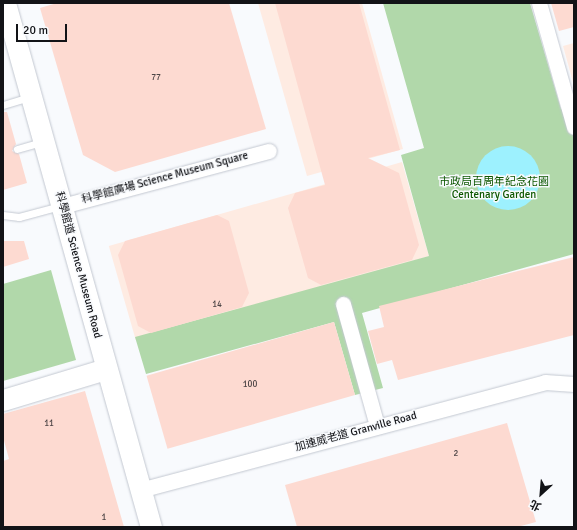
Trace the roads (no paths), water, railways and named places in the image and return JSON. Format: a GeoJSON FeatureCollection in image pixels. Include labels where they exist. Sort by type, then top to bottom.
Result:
{"type":"FeatureCollection","features":[{"type":"Feature","properties":{"kind":"street","name":"科學館道 Science Museum Road"},"geometry":{"type":"LineString","coordinates":[[5,3],[151,527]]}},
{"type":"Feature","properties":{"kind":"street"},"geometry":{"type":"LineString","coordinates":[[539,3],[574,127]]}},
{"type":"Feature","properties":{"kind":"street","name":"科學館廣場 Science Museum Square"},"geometry":{"type":"LineString","coordinates":[[62,206],[269,151]]}},
{"type":"Feature","properties":{"kind":"street"},"geometry":{"type":"LineString","coordinates":[[343,304],[377,426]]}},
{"type":"Feature","properties":{"kind":"street"},"geometry":{"type":"LineString","coordinates":[[3,400],[106,369]]}},
{"type":"Feature","properties":{"kind":"street","name":"加連威老道 Granville Road"},"geometry":{"type":"LineString","coordinates":[[140,490],[545,382],[574,384]]}},
{"type":"Feature","properties":{"kind":"lane"},"geometry":{"type":"LineString","coordinates":[[3,105],[31,97]]}},
{"type":"Feature","properties":{"kind":"lane"},"geometry":{"type":"LineString","coordinates":[[17,149],[44,141]]}},
{"type":"Feature","properties":{"kind":"lane"},"geometry":{"type":"LineString","coordinates":[[3,215],[19,217],[62,206]]}},
{"type":"Feature","properties":{"kind":"water"},"geometry":{"type":"Polygon","coordinates":[[[502,146],[514,146],[531,155],[538,166],[540,178],[538,190],[531,201],[514,210],[502,210],[490,205],[481,196],[476,184],[476,172],[481,160],[490,151],[502,146]]]}},
{"type":"Feature","properties":{"kind":"park label","name":"市政局百周年紀念花園 Centenary Garden"},"geometry":{"type":"Point","coordinates":[494,189]}}]}
